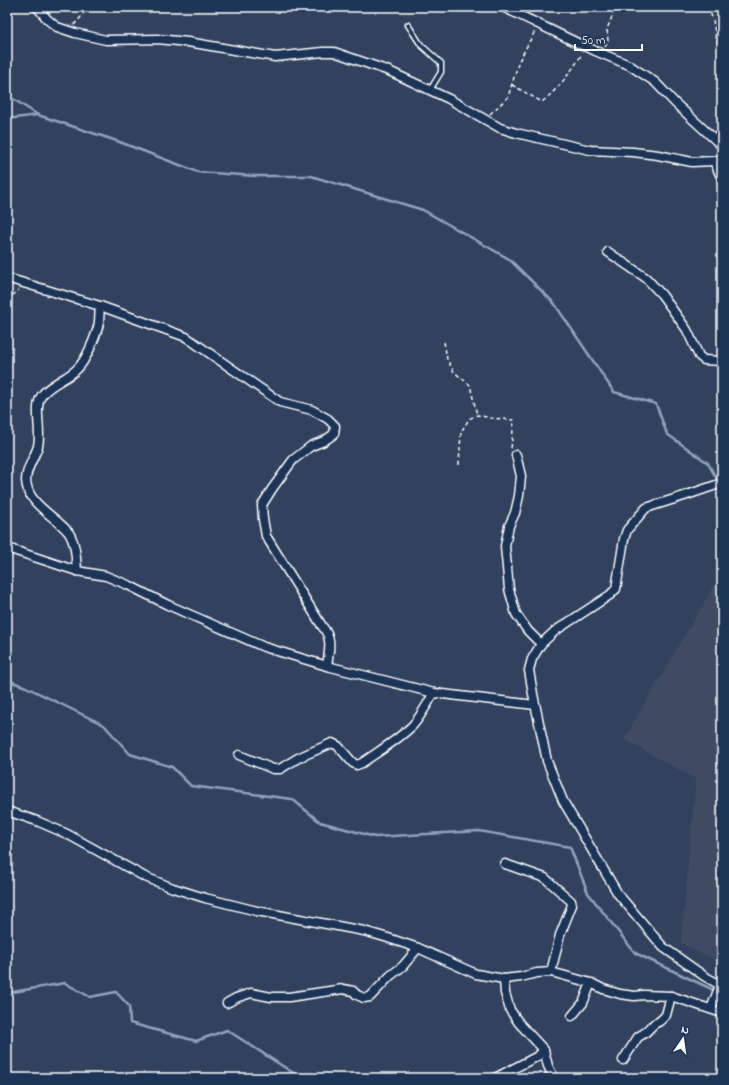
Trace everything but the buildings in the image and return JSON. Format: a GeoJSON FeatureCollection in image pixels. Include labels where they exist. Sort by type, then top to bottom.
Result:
{"type":"FeatureCollection","features":[{"type":"Feature","properties":{"kind":"street"},"geometry":{"type":"LineString","coordinates":[[37,7],[48,20],[57,27],[106,40],[157,39],[188,42],[275,57],[334,52],[389,71],[450,99],[500,128],[590,150],[633,152],[658,155],[692,162],[718,160],[722,179]]}},
{"type":"Feature","properties":{"kind":"street"},"geometry":{"type":"LineString","coordinates":[[503,7],[586,47],[629,65],[656,82],[720,145]]}},
{"type":"Feature","properties":{"kind":"street"},"geometry":{"type":"LineString","coordinates":[[608,252],[646,278],[662,295],[687,330],[699,356],[704,360],[722,361]]}},
{"type":"Feature","properties":{"kind":"street"},"geometry":{"type":"LineString","coordinates":[[7,278],[100,306],[186,337],[280,402],[312,410],[328,419],[335,426],[334,434],[324,441],[311,446],[293,460],[262,505],[262,519],[266,536],[327,633],[330,642],[327,666]]}},
{"type":"Feature","properties":{"kind":"street"},"geometry":{"type":"LineString","coordinates":[[77,571],[73,540],[68,533],[33,500],[27,488],[26,478],[39,443],[39,421],[37,407],[41,396],[49,388],[78,368],[84,360],[98,326],[100,306]]}},
{"type":"Feature","properties":{"kind":"street"},"geometry":{"type":"LineString","coordinates":[[516,456],[521,476],[519,496],[515,513],[509,526],[505,546],[509,589],[516,614],[528,631],[541,644]]}},
{"type":"Feature","properties":{"kind":"street"},"geometry":{"type":"LineString","coordinates":[[710,1009],[721,986],[663,947],[618,894],[563,801],[548,761],[535,705],[529,670],[532,659],[541,644],[554,631],[610,595],[616,589],[624,539],[627,530],[646,508],[722,483]]}},
{"type":"Feature","properties":{"kind":"street"},"geometry":{"type":"LineString","coordinates":[[7,548],[77,571],[106,576],[264,647],[327,666],[434,693],[535,705]]}},
{"type":"Feature","properties":{"kind":"street"},"geometry":{"type":"LineString","coordinates":[[239,755],[273,769],[280,770],[298,758],[332,743],[338,746],[353,763],[357,765],[395,740],[413,725],[423,712],[434,693]]}},
{"type":"Feature","properties":{"kind":"street"},"geometry":{"type":"LineString","coordinates":[[7,811],[37,820],[67,834],[144,877],[205,898],[257,911],[364,931],[418,948],[476,974],[504,979],[552,972],[591,983],[603,989],[626,996],[671,996],[722,1013]]}},
{"type":"Feature","properties":{"kind":"street"},"geometry":{"type":"LineString","coordinates":[[505,864],[545,878],[571,901],[572,905],[560,935],[552,972]]}},
{"type":"Feature","properties":{"kind":"street"},"geometry":{"type":"LineString","coordinates":[[227,1004],[236,998],[252,993],[271,997],[289,997],[343,989],[353,991],[357,995],[364,998],[370,997],[390,976],[404,966],[418,948]]}},
{"type":"Feature","properties":{"kind":"street"},"geometry":{"type":"LineString","coordinates":[[504,979],[505,993],[510,1010],[519,1023],[544,1050],[548,1066],[554,1078]]}},
{"type":"Feature","properties":{"kind":"street"},"geometry":{"type":"LineString","coordinates":[[572,1016],[583,1003],[591,983]]}},
{"type":"Feature","properties":{"kind":"street"},"geometry":{"type":"LineString","coordinates":[[622,1060],[638,1038],[666,1015],[671,996]]}},
{"type":"Feature","properties":{"kind":"street"},"geometry":{"type":"LineString","coordinates":[[499,1077],[538,1056],[544,1050]]}},
{"type":"Feature","properties":{"kind":"lane"},"geometry":{"type":"LineString","coordinates":[[408,24],[421,45],[441,63],[441,72],[430,90]]}},
{"type":"Feature","properties":{"kind":"path"},"geometry":{"type":"LineString","coordinates":[[66,30],[81,17],[87,7]]}},
{"type":"Feature","properties":{"kind":"path"},"geometry":{"type":"LineString","coordinates":[[171,7],[230,8]]}},
{"type":"Feature","properties":{"kind":"path"},"geometry":{"type":"LineString","coordinates":[[602,54],[608,41],[607,29],[616,7]]}},
{"type":"Feature","properties":{"kind":"path"},"geometry":{"type":"LineString","coordinates":[[708,7],[713,20],[716,39],[722,51]]}},
{"type":"Feature","properties":{"kind":"path"},"geometry":{"type":"LineString","coordinates":[[485,120],[494,109],[508,97],[519,61],[538,24]]}},
{"type":"Feature","properties":{"kind":"path"},"geometry":{"type":"LineString","coordinates":[[512,85],[542,102],[560,86],[573,70],[586,47]]}},
{"type":"Feature","properties":{"kind":"path"},"geometry":{"type":"LineString","coordinates":[[720,145],[720,130],[717,119],[720,113],[720,104],[722,100]]}},
{"type":"Feature","properties":{"kind":"path"},"geometry":{"type":"LineString","coordinates":[[7,300],[27,284]]}},
{"type":"Feature","properties":{"kind":"path"},"geometry":{"type":"LineString","coordinates":[[444,342],[447,359],[454,372],[470,385],[478,415]]}},
{"type":"Feature","properties":{"kind":"path"},"geometry":{"type":"LineString","coordinates":[[459,465],[461,432],[468,419],[478,415],[514,420],[510,448],[516,456]]}},
{"type":"Feature","properties":{"kind":"shaded area"},"geometry":{"type":"Polygon","coordinates":[[[722,572],[722,964],[681,943],[696,779],[624,739],[722,572]]]}},
{"type":"Feature","properties":{"kind":"waterway"},"geometry":{"type":"LineString","coordinates":[[7,95],[38,115],[117,141],[198,172],[255,176],[311,176],[423,210],[509,259],[554,303],[614,392],[656,404],[667,434],[708,463],[722,489]]}},
{"type":"Feature","properties":{"kind":"waterway"},"geometry":{"type":"LineString","coordinates":[[7,119],[38,115]]}},
{"type":"Feature","properties":{"kind":"waterway"},"geometry":{"type":"LineString","coordinates":[[7,680],[26,687],[104,725],[130,754],[172,767],[191,786],[292,799],[320,822],[375,837],[479,831],[570,847],[588,893],[635,953],[722,994]]}},
{"type":"Feature","properties":{"kind":"waterway"},"geometry":{"type":"LineString","coordinates":[[7,993],[65,983],[90,997],[116,992],[129,1006],[130,1023],[196,1041],[227,1030],[301,1078]]}}]}
